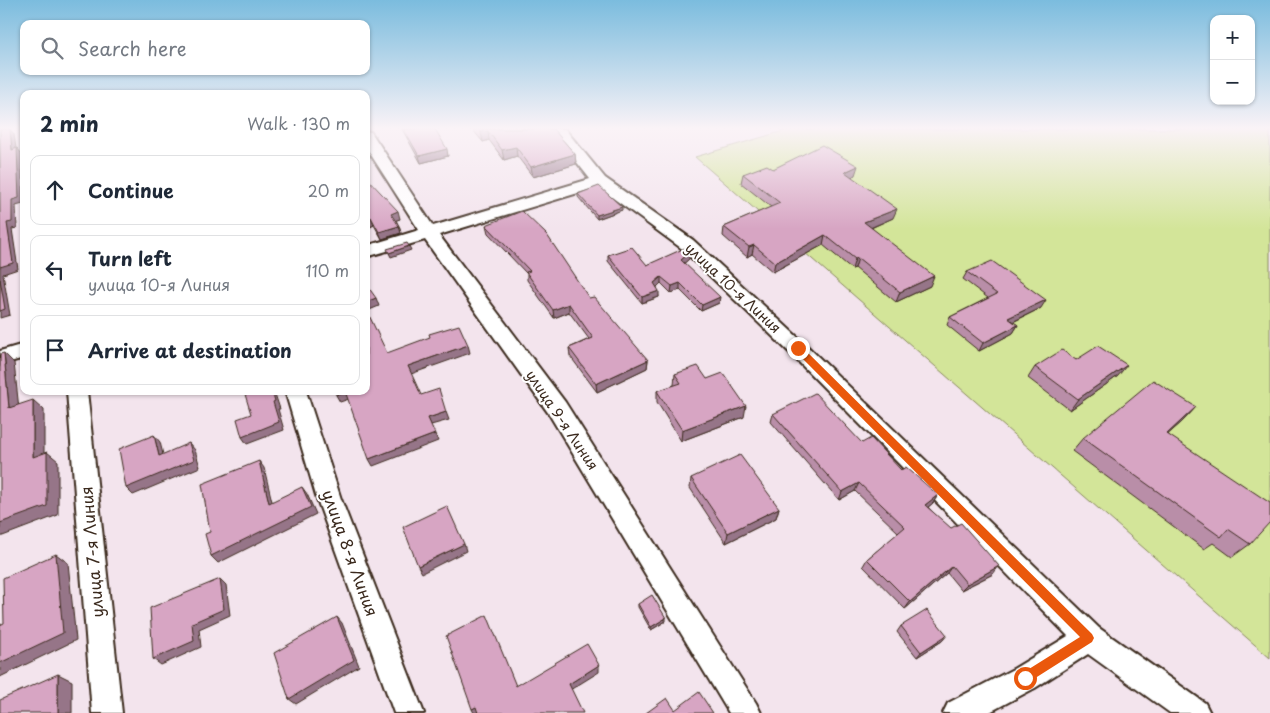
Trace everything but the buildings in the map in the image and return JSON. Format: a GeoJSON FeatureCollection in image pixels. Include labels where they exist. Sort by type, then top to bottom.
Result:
{"type":"FeatureCollection","features":[{"type":"Feature","properties":{"kind":"street","name":"улица 9-я Линия"},"geometry":{"type":"LineString","coordinates":[[384,162],[429,233],[558,408],[746,713]]}},
{"type":"Feature","properties":{"kind":"street","name":"улица 10-я Линия"},"geometry":{"type":"LineString","coordinates":[[585,162],[600,181],[687,244],[784,336],[1088,638],[1195,713]]}},
{"type":"Feature","properties":{"kind":"street"},"geometry":{"type":"LineString","coordinates":[[370,251],[600,181]]}},
{"type":"Feature","properties":{"kind":"street"},"geometry":{"type":"LineString","coordinates":[[0,358],[20,352]]}},
{"type":"Feature","properties":{"kind":"street","name":"улица 7-я Линия"},"geometry":{"type":"LineString","coordinates":[[77,395],[107,713]]}},
{"type":"Feature","properties":{"kind":"street","name":"улица 8-я Линия"},"geometry":{"type":"LineString","coordinates":[[297,395],[329,499],[409,713]]}},
{"type":"Feature","properties":{"kind":"street"},"geometry":{"type":"LineString","coordinates":[[958,713],[1025,678],[1088,638]]}},
{"type":"Feature","properties":{"kind":"green space"},"geometry":{"type":"Polygon","coordinates":[[[701,162],[1270,162],[1270,658],[701,162]]]}},
{"type":"Feature","properties":{"kind":"route"},"geometry":{"type":"LineString","coordinates":[[798,348],[1088,638],[1025,678]]}}]}
